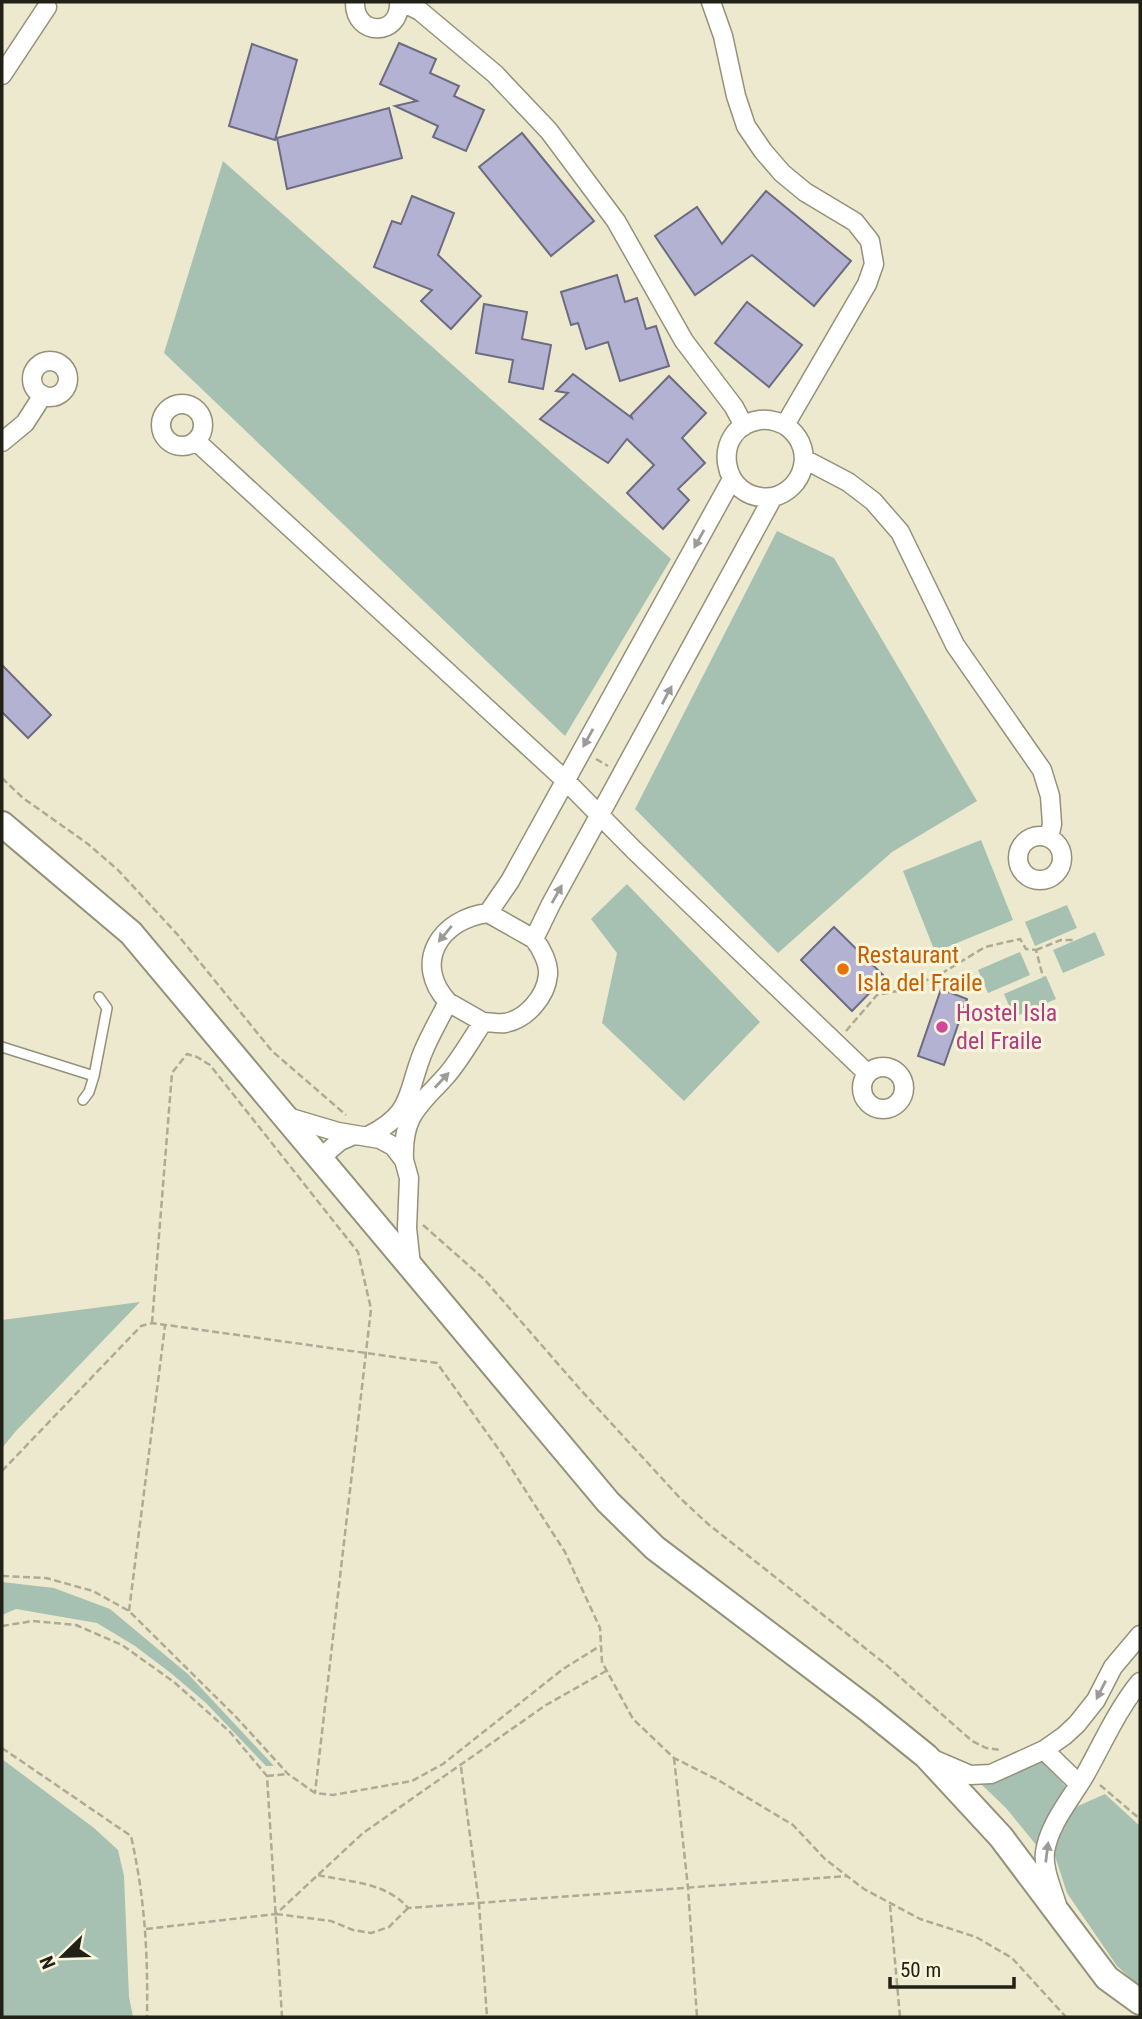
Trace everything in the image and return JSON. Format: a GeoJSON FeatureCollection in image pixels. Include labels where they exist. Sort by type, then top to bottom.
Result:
{"type":"FeatureCollection","features":[{"type":"Feature","properties":{"kind":"main road"},"geometry":{"type":"LineString","coordinates":[[2,824],[131,933],[608,1502],[655,1548],[926,1756],[1001,1837],[1107,1978],[1140,2002]]}},
{"type":"Feature","properties":{"kind":"street"},"geometry":{"type":"LineString","coordinates":[[355,2],[358,17],[374,28],[393,22],[401,2],[419,11],[495,74],[550,131],[616,221],[684,341],[734,407],[744,426]]}},
{"type":"Feature","properties":{"kind":"street"},"geometry":{"type":"LineString","coordinates":[[711,2],[723,36],[736,96],[746,126],[782,173],[805,192],[855,222],[870,242],[874,264],[867,285],[785,425]]}},
{"type":"Feature","properties":{"kind":"street"},"geometry":{"type":"LineString","coordinates":[[2,75],[47,7]]}},
{"type":"Feature","properties":{"kind":"street"},"geometry":{"type":"LineString","coordinates":[[2,442],[25,423],[43,395]]}},
{"type":"Feature","properties":{"kind":"street"},"geometry":{"type":"LineString","coordinates":[[765,420],[785,425],[801,443],[804,459],[802,472],[787,492],[773,497],[749,494],[732,480],[726,465],[727,448],[731,439],[744,426],[765,420]]}},
{"type":"Feature","properties":{"kind":"street"},"geometry":{"type":"LineString","coordinates":[[196,441],[565,780],[634,850],[867,1073]]}},
{"type":"Feature","properties":{"kind":"street"},"geometry":{"type":"LineString","coordinates":[[804,459],[848,482],[873,500],[900,532],[955,645],[1042,770],[1050,796],[1052,824],[1049,838]]}},
{"type":"Feature","properties":{"kind":"street"},"geometry":{"type":"LineString","coordinates":[[488,913],[510,881],[732,480]]}},
{"type":"Feature","properties":{"kind":"street"},"geometry":{"type":"LineString","coordinates":[[534,939],[773,497]]}},
{"type":"Feature","properties":{"kind":"street"},"geometry":{"type":"LineString","coordinates":[[488,913],[534,939],[541,947],[548,974],[543,992],[528,1013],[506,1023],[483,1022],[448,1002],[438,991],[432,977],[431,960],[437,943],[457,921],[470,915],[488,913]]}},
{"type":"Feature","properties":{"kind":"street"},"geometry":{"type":"LineString","coordinates":[[319,1159],[340,1141],[395,1121],[406,1102],[423,1052],[448,1002]]}},
{"type":"Feature","properties":{"kind":"street"},"geometry":{"type":"LineString","coordinates":[[411,1265],[407,1228],[415,1209],[404,1160],[403,1142],[407,1126],[418,1105],[447,1074],[483,1022]]}},
{"type":"Feature","properties":{"kind":"street"},"geometry":{"type":"LineString","coordinates":[[282,1115],[380,1139],[393,1146],[404,1160]]}},
{"type":"Feature","properties":{"kind":"street"},"geometry":{"type":"LineString","coordinates":[[383,1234],[415,1209]]}},
{"type":"Feature","properties":{"kind":"street"},"geometry":{"type":"LineString","coordinates":[[926,1756],[970,1775],[991,1774],[1044,1749],[1077,1724],[1096,1700],[1113,1667],[1140,1635]]}},
{"type":"Feature","properties":{"kind":"street"},"geometry":{"type":"LineString","coordinates":[[1060,1918],[1045,1862],[1052,1829],[1108,1729],[1140,1682]]}},
{"type":"Feature","properties":{"kind":"street"},"geometry":{"type":"LineString","coordinates":[[1044,1749],[1079,1784]]}},
{"type":"Feature","properties":{"kind":"lane"},"geometry":{"type":"LineString","coordinates":[[2,837],[42,858]]}},
{"type":"Feature","properties":{"kind":"lane"},"geometry":{"type":"LineString","coordinates":[[83,1100],[89,1092],[94,1076],[107,1008],[99,997]]}},
{"type":"Feature","properties":{"kind":"lane"},"geometry":{"type":"LineString","coordinates":[[2,1047],[94,1076]]}},
{"type":"Feature","properties":{"kind":"path"},"geometry":{"type":"LineString","coordinates":[[581,751],[623,775]]}},
{"type":"Feature","properties":{"kind":"path"},"geometry":{"type":"LineString","coordinates":[[2,778],[23,798],[88,844],[118,870],[177,934],[272,1051],[346,1115]]}},
{"type":"Feature","properties":{"kind":"path"},"geometry":{"type":"LineString","coordinates":[[835,1044],[877,995],[903,990],[939,975],[985,947],[1020,939],[1026,949],[1036,950],[1061,940],[1075,940]]}},
{"type":"Feature","properties":{"kind":"path"},"geometry":{"type":"LineString","coordinates":[[1036,950],[1043,977]]}},
{"type":"Feature","properties":{"kind":"path"},"geometry":{"type":"LineString","coordinates":[[152,1323],[172,1073],[187,1055],[197,1057],[210,1065],[358,1252],[370,1309],[315,1793]]}},
{"type":"Feature","properties":{"kind":"path"},"geometry":{"type":"LineString","coordinates":[[415,1209],[422,1224],[484,1279],[597,1408],[679,1497],[708,1524],[884,1663],[972,1741],[986,1748],[1009,1751]]}},
{"type":"Feature","properties":{"kind":"path"},"geometry":{"type":"LineString","coordinates":[[2,1471],[141,1326],[152,1323],[437,1363],[502,1454],[565,1552],[600,1628],[601,1662],[633,1719],[674,1758],[718,1780],[793,1825],[825,1859],[890,1904],[920,1919],[976,1937],[1013,1958],[1066,2017]]}},
{"type":"Feature","properties":{"kind":"path"},"geometry":{"type":"LineString","coordinates":[[129,1611],[165,1326]]}},
{"type":"Feature","properties":{"kind":"path"},"geometry":{"type":"LineString","coordinates":[[2,1576],[46,1578],[93,1591],[129,1611],[237,1718],[288,1774],[315,1793],[333,1795],[412,1781],[443,1765],[563,1669],[601,1646]]}},
{"type":"Feature","properties":{"kind":"path"},"geometry":{"type":"LineString","coordinates":[[2,1626],[33,1621],[76,1625],[122,1645],[174,1682],[230,1732],[267,1776],[282,2017]]}},
{"type":"Feature","properties":{"kind":"path"},"geometry":{"type":"LineString","coordinates":[[276,1914],[363,1833],[547,1705],[606,1671]]}},
{"type":"Feature","properties":{"kind":"path"},"geometry":{"type":"LineString","coordinates":[[2,1748],[131,1836],[140,1875],[148,1953],[146,2017]]}},
{"type":"Feature","properties":{"kind":"path"},"geometry":{"type":"LineString","coordinates":[[674,1758],[688,1888],[697,2017]]}},
{"type":"Feature","properties":{"kind":"path"},"geometry":{"type":"LineString","coordinates":[[460,1766],[479,1904],[488,2017]]}},
{"type":"Feature","properties":{"kind":"path"},"geometry":{"type":"LineString","coordinates":[[267,1776],[288,1774]]}},
{"type":"Feature","properties":{"kind":"path"},"geometry":{"type":"LineString","coordinates":[[318,1875],[356,1884],[374,1885],[399,1897],[408,1908]]}},
{"type":"Feature","properties":{"kind":"path"},"geometry":{"type":"LineString","coordinates":[[146,1929],[276,1914],[331,1921],[353,1930],[371,1933],[389,1927],[408,1908],[847,1876]]}},
{"type":"Feature","properties":{"kind":"path"},"geometry":{"type":"LineString","coordinates":[[890,1904],[900,2017]]}},
{"type":"Feature","properties":{"kind":"green space"},"geometry":{"type":"Polygon","coordinates":[[[223,161],[671,559],[565,736],[164,353],[223,161]]]}},
{"type":"Feature","properties":{"kind":"green space"},"geometry":{"type":"Polygon","coordinates":[[[777,531],[834,558],[977,801],[892,852],[778,953],[635,809],[777,531]]]}},
{"type":"Feature","properties":{"kind":"green space"},"geometry":{"type":"Polygon","coordinates":[[[981,840],[1013,920],[935,952],[903,871],[981,840]]]}},
{"type":"Feature","properties":{"kind":"green space"},"geometry":{"type":"Polygon","coordinates":[[[627,884],[760,1022],[684,1101],[602,1023],[617,953],[591,919],[627,884]]]}},
{"type":"Feature","properties":{"kind":"green space"},"geometry":{"type":"Polygon","coordinates":[[[1067,905],[1077,928],[1035,946],[1025,922],[1067,905]]]}},
{"type":"Feature","properties":{"kind":"green space"},"geometry":{"type":"Polygon","coordinates":[[[1095,932],[1105,955],[1063,973],[1053,950],[1095,932]]]}},
{"type":"Feature","properties":{"kind":"green space"},"geometry":{"type":"Polygon","coordinates":[[[1020,952],[1030,975],[988,993],[978,970],[1020,952]]]}},
{"type":"Feature","properties":{"kind":"green space"},"geometry":{"type":"Polygon","coordinates":[[[1046,976],[1056,999],[1014,1017],[1004,994],[1046,976]]]}},
{"type":"Feature","properties":{"kind":"green space"},"geometry":{"type":"Polygon","coordinates":[[[140,1302],[16,1431],[2,1448],[2,1320],[140,1302]]]}},
{"type":"Feature","properties":{"kind":"green space"},"geometry":{"type":"Polygon","coordinates":[[[2,1582],[54,1588],[110,1609],[189,1675],[274,1766],[266,1766],[206,1703],[172,1674],[135,1646],[97,1623],[16,1609],[2,1615],[2,1582]]]}},
{"type":"Feature","properties":{"kind":"green space"},"geometry":{"type":"Polygon","coordinates":[[[2,1759],[94,1828],[118,1850],[124,1876],[129,1997],[133,2017],[2,2017],[2,1759]]]}},
{"type":"Feature","properties":{"kind":"green space"},"geometry":{"type":"Polygon","coordinates":[[[1041,1760],[1068,1789],[1044,1828],[1037,1846],[1006,1808],[982,1785],[1041,1760]]]}},
{"type":"Feature","properties":{"kind":"green space"},"geometry":{"type":"Polygon","coordinates":[[[1105,1794],[1140,1826],[1140,1987],[1117,1966],[1067,1893],[1054,1853],[1057,1836],[1065,1819],[1078,1806],[1105,1794]]]}},
{"type":"Feature","properties":{"kind":"building"},"geometry":{"type":"Polygon","coordinates":[[[399,43],[436,59],[430,73],[459,86],[454,96],[484,110],[466,151],[433,137],[438,126],[395,106],[417,101],[380,84],[399,43]]]}},
{"type":"Feature","properties":{"kind":"building"},"geometry":{"type":"Polygon","coordinates":[[[252,44],[297,60],[275,140],[229,126],[252,44]]]}},
{"type":"Feature","properties":{"kind":"building"},"geometry":{"type":"Polygon","coordinates":[[[389,108],[402,158],[287,189],[277,138],[389,108]]]}},
{"type":"Feature","properties":{"kind":"building"},"geometry":{"type":"Polygon","coordinates":[[[522,133],[594,221],[551,256],[479,167],[522,133]]]}},
{"type":"Feature","properties":{"kind":"building"},"geometry":{"type":"Polygon","coordinates":[[[766,191],[851,261],[814,306],[752,255],[695,295],[655,236],[697,207],[722,244],[766,191]]]}},
{"type":"Feature","properties":{"kind":"building"},"geometry":{"type":"Polygon","coordinates":[[[412,196],[454,213],[438,255],[481,296],[451,329],[421,301],[432,290],[374,267],[392,221],[401,224],[412,196]]]}},
{"type":"Feature","properties":{"kind":"building"},"geometry":{"type":"Polygon","coordinates":[[[617,275],[625,302],[637,298],[646,329],[656,326],[669,366],[620,381],[608,342],[586,349],[578,323],[571,325],[561,292],[617,275]]]}},
{"type":"Feature","properties":{"kind":"building"},"geometry":{"type":"Polygon","coordinates":[[[747,302],[802,345],[769,387],[715,343],[747,302]]]}},
{"type":"Feature","properties":{"kind":"building"},"geometry":{"type":"Polygon","coordinates":[[[484,304],[527,312],[522,339],[551,345],[543,389],[509,382],[513,360],[476,353],[484,304]]]}},
{"type":"Feature","properties":{"kind":"building"},"geometry":{"type":"Polygon","coordinates":[[[573,374],[632,418],[631,415],[669,376],[706,413],[682,438],[705,463],[678,489],[689,500],[663,529],[627,493],[654,465],[627,439],[608,463],[540,419],[568,393],[556,391],[573,374]]]}},
{"type":"Feature","properties":{"kind":"building"},"geometry":{"type":"Polygon","coordinates":[[[2,665],[51,715],[28,738],[2,712],[2,665]]]}},
{"type":"Feature","properties":{"kind":"building","name":"Restaurant Isla del Fraile"},"geometry":{"type":"Polygon","coordinates":[[[834,927],[885,977],[852,1011],[801,960],[834,927]]]}},
{"type":"Feature","properties":{"kind":"building","name":"Hostel Isla del Fraile"},"geometry":{"type":"Polygon","coordinates":[[[941,989],[967,999],[944,1065],[918,1056],[941,989]]]}},
{"type":"Feature","properties":{"kind":"place","name":"Restaurant Isla del Fraile"},"geometry":{"type":"Point","coordinates":[843,969]}},
{"type":"Feature","properties":{"kind":"place","name":"Hostel Isla del Fraile"},"geometry":{"type":"Point","coordinates":[942,1027]}}]}
